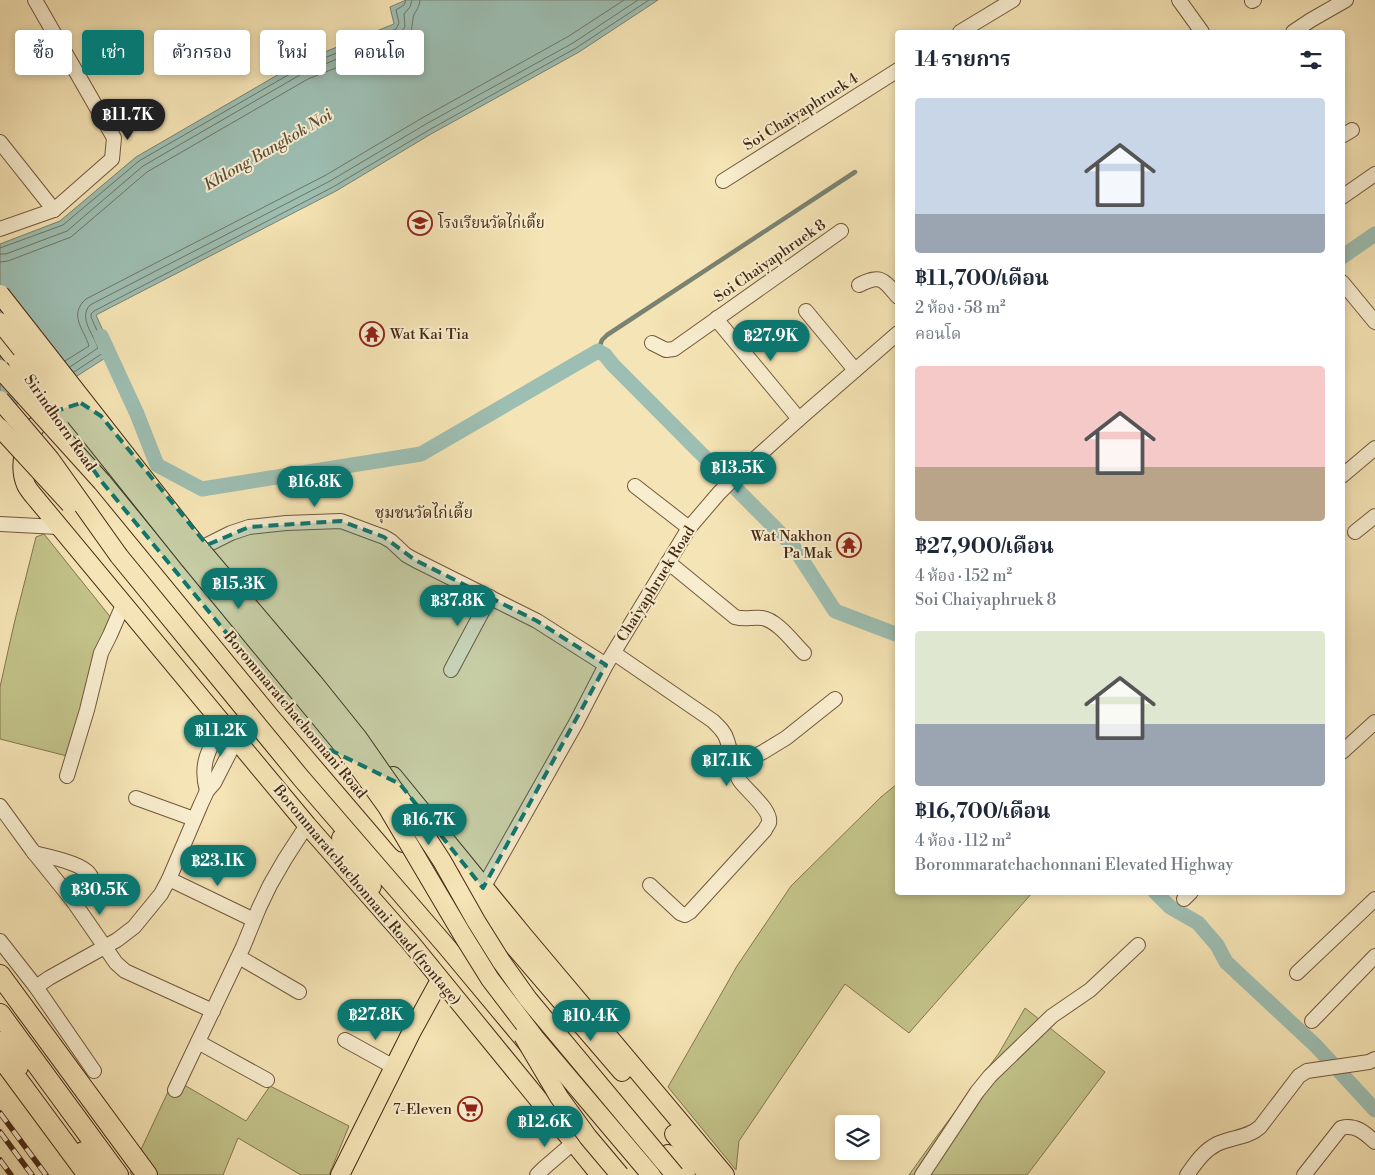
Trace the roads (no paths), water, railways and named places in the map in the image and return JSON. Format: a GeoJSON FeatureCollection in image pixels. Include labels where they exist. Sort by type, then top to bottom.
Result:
{"type":"FeatureCollection","features":[{"type":"Feature","properties":{"kind":"highway"},"geometry":{"type":"LineString","coordinates":[[0,975],[147,1175]]}},
{"type":"Feature","properties":{"kind":"highway"},"geometry":{"type":"LineString","coordinates":[[0,1014],[118,1175]]}},
{"type":"Feature","properties":{"kind":"highway"},"geometry":{"type":"LineString","coordinates":[[0,1056],[88,1175]]}},
{"type":"Feature","properties":{"kind":"main road"},"geometry":{"type":"LineString","coordinates":[[0,294],[195,543],[358,738],[400,796],[442,861],[501,962],[558,1037],[674,1175]]}},
{"type":"Feature","properties":{"kind":"main road"},"geometry":{"type":"LineString","coordinates":[[0,322],[189,559],[344,747],[388,808],[412,846],[559,1097],[588,1137],[620,1175]]}},
{"type":"Feature","properties":{"kind":"main road","name":"Sirindhorn Road"},"geometry":{"type":"LineString","coordinates":[[0,340],[102,482]]}},
{"type":"Feature","properties":{"kind":"main road","name":"Borommaratchachonnani Road"},"geometry":{"type":"LineString","coordinates":[[0,369],[102,482],[318,744],[686,1175]]}},
{"type":"Feature","properties":{"kind":"main road"},"geometry":{"type":"LineString","coordinates":[[0,400],[50,459],[118,556]]}},
{"type":"Feature","properties":{"kind":"main road","name":"Borommaratchachonnani Road (frontage)"},"geometry":{"type":"LineString","coordinates":[[207,545],[101,416],[80,403],[63,407],[44,418],[34,429],[25,448],[23,470],[27,486],[38,502],[307,825],[410,942],[600,1175]]}},
{"type":"Feature","properties":{"kind":"main road"},"geometry":{"type":"LineString","coordinates":[[0,428],[118,556],[301,778],[446,946],[636,1175]]}},
{"type":"Feature","properties":{"kind":"main road"},"geometry":{"type":"LineString","coordinates":[[207,545],[483,888],[725,1175]]}},
{"type":"Feature","properties":{"kind":"main road"},"geometry":{"type":"LineString","coordinates":[[318,744],[400,784]]}},
{"type":"Feature","properties":{"kind":"main road"},"geometry":{"type":"LineString","coordinates":[[301,778],[410,942]]}},
{"type":"Feature","properties":{"kind":"main road"},"geometry":{"type":"LineString","coordinates":[[442,861],[708,1175]]}},
{"type":"Feature","properties":{"kind":"main road"},"geometry":{"type":"LineString","coordinates":[[490,979],[535,1038],[651,1175]]}},
{"type":"Feature","properties":{"kind":"main road"},"geometry":{"type":"LineString","coordinates":[[340,1175],[440,980]]}},
{"type":"Feature","properties":{"kind":"main road"},"geometry":{"type":"LineString","coordinates":[[0,1026],[112,1175]]}},
{"type":"Feature","properties":{"kind":"main road"},"geometry":{"type":"LineString","coordinates":[[0,1041],[100,1175]]}},
{"type":"Feature","properties":{"kind":"street"},"geometry":{"type":"LineString","coordinates":[[0,229],[54,210],[112,159],[114,138],[35,0]]}},
{"type":"Feature","properties":{"kind":"street"},"geometry":{"type":"LineString","coordinates":[[963,30],[1013,0]]}},
{"type":"Feature","properties":{"kind":"street"},"geometry":{"type":"LineString","coordinates":[[1179,0],[1201,30]]}},
{"type":"Feature","properties":{"kind":"street"},"geometry":{"type":"LineString","coordinates":[[1297,30],[1344,0]]}},
{"type":"Feature","properties":{"kind":"street","name":"Soi Chaiyaphruek 4"},"geometry":{"type":"LineString","coordinates":[[723,181],[895,72]]}},
{"type":"Feature","properties":{"kind":"street"},"geometry":{"type":"LineString","coordinates":[[0,142],[54,210]]}},
{"type":"Feature","properties":{"kind":"street"},"geometry":{"type":"LineString","coordinates":[[1345,195],[1375,174]]}},
{"type":"Feature","properties":{"kind":"street","name":"Soi Chaiyaphruek 8"},"geometry":{"type":"LineString","coordinates":[[652,343],[666,350],[674,349],[841,231]]}},
{"type":"Feature","properties":{"kind":"street"},"geometry":{"type":"LineString","coordinates":[[859,285],[873,278],[879,279],[888,285],[895,293]]}},
{"type":"Feature","properties":{"kind":"street"},"geometry":{"type":"LineString","coordinates":[[1345,286],[1375,322]]}},
{"type":"Feature","properties":{"kind":"street"},"geometry":{"type":"LineString","coordinates":[[806,311],[855,370]]}},
{"type":"Feature","properties":{"kind":"street","name":"Soi Chaiyaphruek 8"},"geometry":{"type":"LineString","coordinates":[[717,318],[799,419]]}},
{"type":"Feature","properties":{"kind":"street","name":"Chaiyaphruek Road"},"geometry":{"type":"LineString","coordinates":[[483,888],[576,723],[606,665],[689,528],[737,475],[895,336]]}},
{"type":"Feature","properties":{"kind":"street"},"geometry":{"type":"LineString","coordinates":[[1345,473],[1375,448]]}},
{"type":"Feature","properties":{"kind":"street"},"geometry":{"type":"LineString","coordinates":[[635,486],[689,528]]}},
{"type":"Feature","properties":{"kind":"street"},"geometry":{"type":"LineString","coordinates":[[1355,532],[1375,516]]}},
{"type":"Feature","properties":{"kind":"street"},"geometry":{"type":"LineString","coordinates":[[207,545],[231,533],[249,528],[286,524],[341,522],[384,537],[406,555],[537,621],[606,665]]}},
{"type":"Feature","properties":{"kind":"street"},"geometry":{"type":"LineString","coordinates":[[0,524],[58,527]]}},
{"type":"Feature","properties":{"kind":"street"},"geometry":{"type":"LineString","coordinates":[[668,562],[734,617],[742,620],[764,618],[774,623],[804,653]]}},
{"type":"Feature","properties":{"kind":"street"},"geometry":{"type":"LineString","coordinates":[[452,670],[490,597]]}},
{"type":"Feature","properties":{"kind":"street"},"geometry":{"type":"LineString","coordinates":[[67,776],[87,710],[101,653],[123,605]]}},
{"type":"Feature","properties":{"kind":"street"},"geometry":{"type":"LineString","coordinates":[[614,653],[714,721],[727,738],[734,766],[741,782],[766,812],[769,823],[765,830],[690,912],[685,915],[680,913],[650,885]]}},
{"type":"Feature","properties":{"kind":"street"},"geometry":{"type":"LineString","coordinates":[[734,766],[786,738],[835,699]]}},
{"type":"Feature","properties":{"kind":"street"},"geometry":{"type":"LineString","coordinates":[[1345,749],[1375,722]]}},
{"type":"Feature","properties":{"kind":"street"},"geometry":{"type":"LineString","coordinates":[[207,791],[204,772],[206,757],[222,723]]}},
{"type":"Feature","properties":{"kind":"street"},"geometry":{"type":"LineString","coordinates":[[36,987],[117,940],[134,927],[161,894],[207,791],[214,783],[236,740]]}},
{"type":"Feature","properties":{"kind":"street"},"geometry":{"type":"LineString","coordinates":[[136,798],[194,819]]}},
{"type":"Feature","properties":{"kind":"street"},"geometry":{"type":"LineString","coordinates":[[0,806],[34,853],[73,901],[116,964],[125,971],[213,1011]]}},
{"type":"Feature","properties":{"kind":"street"},"geometry":{"type":"LineString","coordinates":[[175,1090],[270,886],[307,825]]}},
{"type":"Feature","properties":{"kind":"street"},"geometry":{"type":"LineString","coordinates":[[34,853],[66,861],[89,872],[91,882],[73,901]]}},
{"type":"Feature","properties":{"kind":"street"},"geometry":{"type":"LineString","coordinates":[[169,879],[254,920]]}},
{"type":"Feature","properties":{"kind":"street"},"geometry":{"type":"LineString","coordinates":[[1297,973],[1375,899]]}},
{"type":"Feature","properties":{"kind":"street"},"geometry":{"type":"LineString","coordinates":[[0,941],[36,987],[94,1071]]}},
{"type":"Feature","properties":{"kind":"street"},"geometry":{"type":"LineString","coordinates":[[922,1175],[977,1092],[990,1076],[1052,1016],[1090,990],[1138,945]]}},
{"type":"Feature","properties":{"kind":"street"},"geometry":{"type":"LineString","coordinates":[[1312,1021],[1375,956]]}},
{"type":"Feature","properties":{"kind":"street"},"geometry":{"type":"LineString","coordinates":[[238,957],[299,992]]}},
{"type":"Feature","properties":{"kind":"street"},"geometry":{"type":"LineString","coordinates":[[345,1040],[394,1067]]}},
{"type":"Feature","properties":{"kind":"street"},"geometry":{"type":"LineString","coordinates":[[198,1042],[267,1080]]}},
{"type":"Feature","properties":{"kind":"street"},"geometry":{"type":"LineString","coordinates":[[1186,1175],[1204,1152],[1215,1145],[1254,1133],[1299,1076],[1307,1071],[1369,1062],[1375,1059]]}},
{"type":"Feature","properties":{"kind":"street"},"geometry":{"type":"LineString","coordinates":[[1304,1175],[1341,1128],[1347,1126],[1354,1127],[1364,1132],[1375,1142]]}},
{"type":"Feature","properties":{"kind":"street"},"geometry":{"type":"LineString","coordinates":[[537,1175],[573,1142]]}},
{"type":"Feature","properties":{"kind":"water","name":"Khlong Bangkok Noi"},"geometry":{"type":"Polygon","coordinates":[[[406,0],[658,0],[579,52],[431,134],[336,191],[96,315],[113,353],[77,376],[0,412],[0,244],[60,221],[136,157],[278,75],[326,75],[326,51],[336,47],[336,75],[424,75],[424,30],[379,30],[394,24],[390,7],[406,0]]]}},
{"type":"Feature","properties":{"kind":"waterway"},"geometry":{"type":"LineString","coordinates":[[598,351],[602,340],[607,335],[855,172]]}},
{"type":"Feature","properties":{"kind":"waterway"},"geometry":{"type":"LineString","coordinates":[[1345,255],[1375,234]]}},
{"type":"Feature","properties":{"kind":"waterway"},"geometry":{"type":"LineString","coordinates":[[101,336],[137,414],[157,465],[202,489],[421,454],[598,351],[605,355],[793,546],[835,611],[895,634]]}},
{"type":"Feature","properties":{"kind":"waterway"},"geometry":{"type":"LineString","coordinates":[[1158,895],[1170,907],[1198,923],[1217,945],[1226,962],[1316,1046],[1375,1110]]}},
{"type":"Feature","properties":{"kind":"railway"},"geometry":{"type":"LineString","coordinates":[[0,1113],[46,1175]]}},
{"type":"Feature","properties":{"kind":"railway"},"geometry":{"type":"LineString","coordinates":[[0,1132],[32,1175]]}},
{"type":"Feature","properties":{"kind":"railway"},"geometry":{"type":"LineString","coordinates":[[0,1160],[11,1175]]}},
{"type":"Feature","properties":{"kind":"place","name":"โรงเรียนวัดไก่เตี้ย"},"geometry":{"type":"Point","coordinates":[420,223]}},
{"type":"Feature","properties":{"kind":"place","name":"Wat Kai Tia"},"geometry":{"type":"Point","coordinates":[372,334]}},
{"type":"Feature","properties":{"kind":"place","name":"Wat Nakhon Pa Mak"},"geometry":{"type":"Point","coordinates":[849,545]}},
{"type":"Feature","properties":{"kind":"place","name":"7-Eleven"},"geometry":{"type":"Point","coordinates":[470,1109]}},
{"type":"Feature","properties":{"kind":"district","name":"ชุมชนวัดไก่เตี้ย"},"geometry":{"type":"Point","coordinates":[424,513]}}]}
